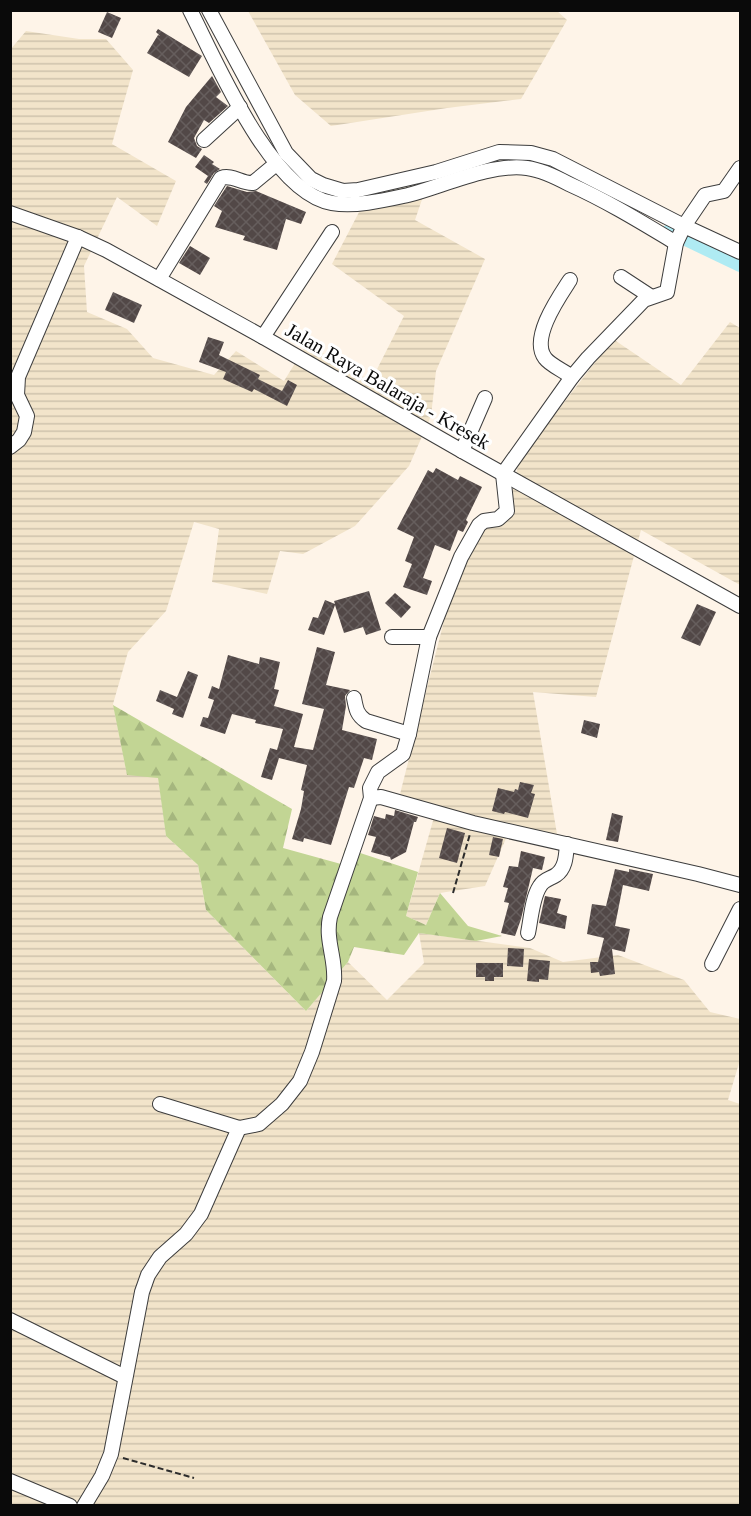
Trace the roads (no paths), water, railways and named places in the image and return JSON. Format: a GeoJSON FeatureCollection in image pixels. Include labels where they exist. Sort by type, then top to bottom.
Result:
{"type":"FeatureCollection","features":[{"type":"Feature","properties":{"kind":"street"},"geometry":{"type":"LineString","coordinates":[[190,10],[240,107],[267,152],[304,191],[331,203],[365,203],[409,195],[453,180],[497,170],[528,168],[542,171],[680,235],[741,252]]}},
{"type":"Feature","properties":{"kind":"street"},"geometry":{"type":"LineString","coordinates":[[209,10],[286,153],[311,179],[323,185],[343,191],[358,190],[436,172],[499,152],[531,153],[553,159],[680,235]]}},
{"type":"Feature","properties":{"kind":"street"},"geometry":{"type":"LineString","coordinates":[[204,140],[240,107]]}},
{"type":"Feature","properties":{"kind":"street"},"geometry":{"type":"LineString","coordinates":[[159,279],[221,178],[227,176],[243,183],[253,183],[276,164]]}},
{"type":"Feature","properties":{"kind":"street"},"geometry":{"type":"LineString","coordinates":[[160,1104],[239,1128],[259,1124],[282,1104],[300,1081],[312,1052],[334,981],[335,971],[327,930],[330,917],[370,798],[370,788],[378,772],[398,760],[403,754],[429,637],[457,565],[476,528],[481,523],[503,517],[507,511],[503,474],[572,377],[644,300],[651,296],[662,295],[668,290],[680,235],[705,195],[724,191],[741,168]]}},
{"type":"Feature","properties":{"kind":"street","name":"Jalan Raya Balaraja - Kresek"},"geometry":{"type":"LineString","coordinates":[[10,213],[78,237],[159,279],[462,452],[741,606]]}},
{"type":"Feature","properties":{"kind":"street"},"geometry":{"type":"LineString","coordinates":[[263,337],[332,232]]}},
{"type":"Feature","properties":{"kind":"street"},"geometry":{"type":"LineString","coordinates":[[10,447],[19,440],[24,432],[27,416],[17,396],[18,377],[78,237]]}},
{"type":"Feature","properties":{"kind":"street"},"geometry":{"type":"LineString","coordinates":[[621,277],[651,296]]}},
{"type":"Feature","properties":{"kind":"street"},"geometry":{"type":"LineString","coordinates":[[570,280],[546,321],[541,342],[545,358],[572,377]]}},
{"type":"Feature","properties":{"kind":"street"},"geometry":{"type":"LineString","coordinates":[[462,452],[485,398]]}},
{"type":"Feature","properties":{"kind":"street"},"geometry":{"type":"LineString","coordinates":[[392,637],[429,637]]}},
{"type":"Feature","properties":{"kind":"street"},"geometry":{"type":"LineString","coordinates":[[354,698],[356,711],[366,721],[409,734]]}},
{"type":"Feature","properties":{"kind":"street"},"geometry":{"type":"LineString","coordinates":[[370,798],[381,797],[473,823],[741,885]]}},
{"type":"Feature","properties":{"kind":"street"},"geometry":{"type":"LineString","coordinates":[[528,933],[540,886],[564,866],[567,844]]}},
{"type":"Feature","properties":{"kind":"street"},"geometry":{"type":"LineString","coordinates":[[712,964],[741,909]]}},
{"type":"Feature","properties":{"kind":"street"},"geometry":{"type":"LineString","coordinates":[[84,1506],[102,1476],[111,1455],[142,1292],[148,1275],[160,1257],[186,1234],[201,1214],[239,1128]]}},
{"type":"Feature","properties":{"kind":"street"},"geometry":{"type":"LineString","coordinates":[[10,1320],[125,1377]]}},
{"type":"Feature","properties":{"kind":"street"},"geometry":{"type":"LineString","coordinates":[[10,1481],[70,1506]]}},
{"type":"Feature","properties":{"kind":"waterway"},"geometry":{"type":"LineString","coordinates":[[307,187],[354,202]]}},
{"type":"Feature","properties":{"kind":"waterway"},"geometry":{"type":"LineString","coordinates":[[669,231],[740,265]]}}]}
